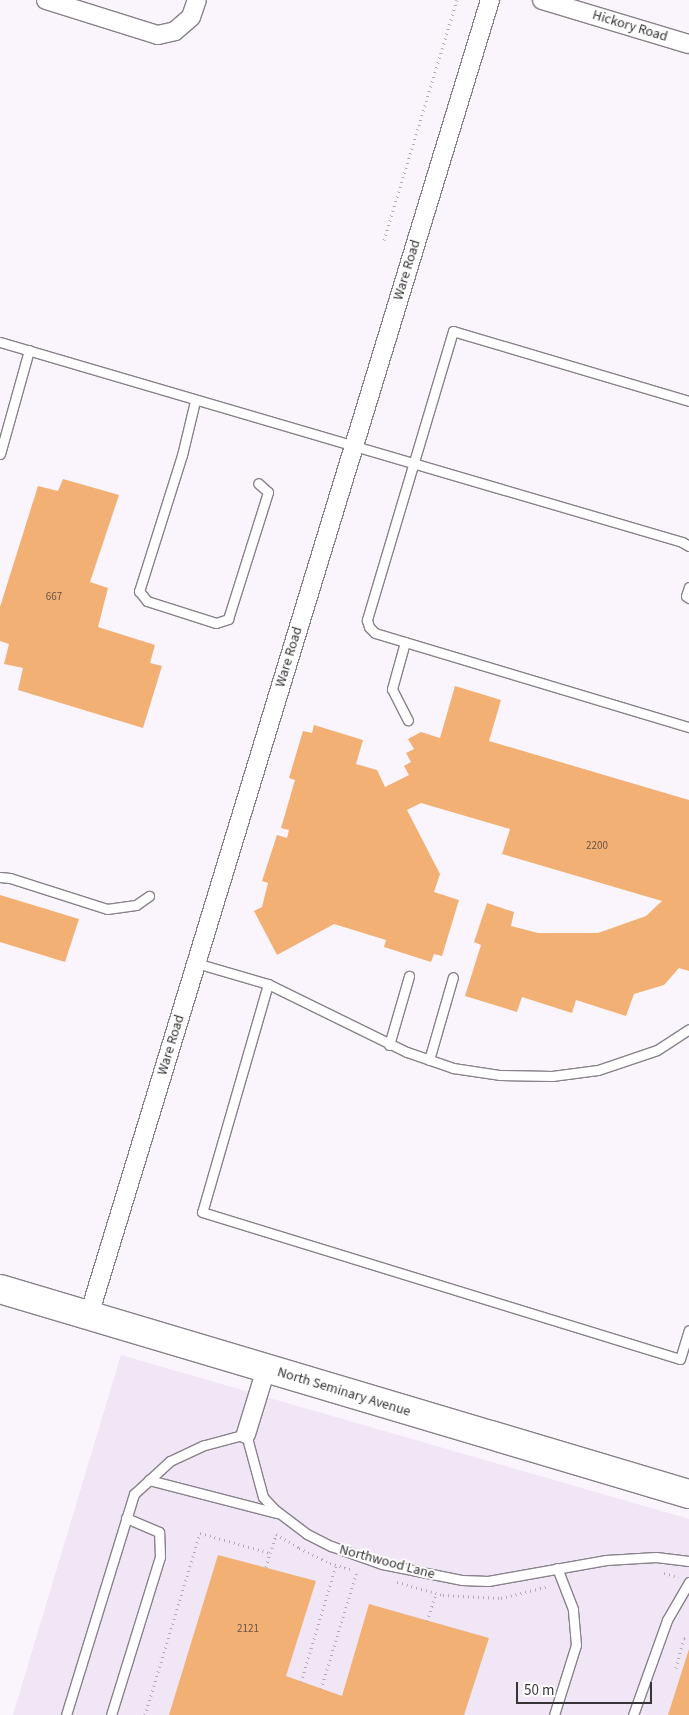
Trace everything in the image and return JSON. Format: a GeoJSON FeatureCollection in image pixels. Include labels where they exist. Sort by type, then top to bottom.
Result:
{"type":"FeatureCollection","features":[{"type":"Feature","properties":{"kind":"main road","name":"North Seminary Avenue"},"geometry":{"type":"LineString","coordinates":[[0,1289],[689,1494]]}},
{"type":"Feature","properties":{"kind":"street"},"geometry":{"type":"LineString","coordinates":[[46,0],[158,35],[175,31],[192,17],[197,0]]}},
{"type":"Feature","properties":{"kind":"street","name":"Ware Road"},"geometry":{"type":"LineString","coordinates":[[89,1315],[490,0]]}},
{"type":"Feature","properties":{"kind":"street","name":"Hickory Road"},"geometry":{"type":"LineString","coordinates":[[542,0],[689,44]]}},
{"type":"Feature","properties":{"kind":"street"},"geometry":{"type":"LineString","coordinates":[[246,1434],[266,1368]]}},
{"type":"Feature","properties":{"kind":"lane"},"geometry":{"type":"LineString","coordinates":[[689,401],[453,331],[367,620],[372,631],[689,728]]}},
{"type":"Feature","properties":{"kind":"lane"},"geometry":{"type":"LineString","coordinates":[[0,342],[682,542],[689,546]]}},
{"type":"Feature","properties":{"kind":"lane"},"geometry":{"type":"LineString","coordinates":[[0,454],[29,350]]}},
{"type":"Feature","properties":{"kind":"lane"},"geometry":{"type":"LineString","coordinates":[[195,400],[182,454],[139,591],[147,601],[216,623],[228,619],[268,492],[258,483]]}},
{"type":"Feature","properties":{"kind":"lane"},"geometry":{"type":"LineString","coordinates":[[689,587],[686,596],[689,598]]}},
{"type":"Feature","properties":{"kind":"lane"},"geometry":{"type":"LineString","coordinates":[[405,642],[392,689],[408,720]]}},
{"type":"Feature","properties":{"kind":"lane"},"geometry":{"type":"LineString","coordinates":[[0,877],[10,878],[107,909],[136,905],[149,896]]}},
{"type":"Feature","properties":{"kind":"lane"},"geometry":{"type":"LineString","coordinates":[[196,963],[268,984],[389,1045],[453,1068],[500,1075],[552,1076],[598,1070],[657,1050],[689,1029]]}},
{"type":"Feature","properties":{"kind":"lane"},"geometry":{"type":"LineString","coordinates":[[389,1045],[409,976]]}},
{"type":"Feature","properties":{"kind":"lane"},"geometry":{"type":"LineString","coordinates":[[430,1060],[452,977]]}},
{"type":"Feature","properties":{"kind":"lane"},"geometry":{"type":"LineString","coordinates":[[268,984],[202,1212],[680,1359],[689,1330]]}},
{"type":"Feature","properties":{"kind":"lane"},"geometry":{"type":"LineString","coordinates":[[66,1715],[134,1494],[170,1461],[206,1445],[246,1434]]}},
{"type":"Feature","properties":{"kind":"lane","name":"Northwood Lane"},"geometry":{"type":"LineString","coordinates":[[246,1434],[262,1497],[280,1514],[307,1534],[331,1546],[409,1571],[462,1580],[488,1581],[606,1560],[656,1557],[689,1561]]}},
{"type":"Feature","properties":{"kind":"lane"},"geometry":{"type":"LineString","coordinates":[[149,1480],[280,1514]]}},
{"type":"Feature","properties":{"kind":"lane"},"geometry":{"type":"LineString","coordinates":[[111,1715],[160,1557],[159,1532],[126,1518]]}},
{"type":"Feature","properties":{"kind":"lane"},"geometry":{"type":"LineString","coordinates":[[554,1715],[576,1645],[572,1609],[564,1582],[557,1568]]}},
{"type":"Feature","properties":{"kind":"lane"},"geometry":{"type":"LineString","coordinates":[[633,1715],[667,1620],[685,1580]]}},
{"type":"Feature","properties":{"kind":"path"},"geometry":{"type":"LineString","coordinates":[[384,240],[457,0]]}},
{"type":"Feature","properties":{"kind":"path"},"geometry":{"type":"LineString","coordinates":[[145,1715],[200,1533],[270,1553]]}},
{"type":"Feature","properties":{"kind":"path"},"geometry":{"type":"LineString","coordinates":[[266,1568],[276,1534],[299,1548],[336,1565],[366,1573]]}},
{"type":"Feature","properties":{"kind":"path"},"geometry":{"type":"LineString","coordinates":[[301,1682],[336,1565]]}},
{"type":"Feature","properties":{"kind":"path"},"geometry":{"type":"LineString","coordinates":[[321,1689],[357,1571]]}},
{"type":"Feature","properties":{"kind":"path"},"geometry":{"type":"LineString","coordinates":[[658,1571],[685,1580]]}},
{"type":"Feature","properties":{"kind":"path"},"geometry":{"type":"LineString","coordinates":[[392,1581],[436,1594],[501,1598],[564,1582]]}},
{"type":"Feature","properties":{"kind":"path"},"geometry":{"type":"LineString","coordinates":[[427,1620],[436,1594]]}},
{"type":"Feature","properties":{"kind":"path"},"geometry":{"type":"LineString","coordinates":[[676,1668],[684,1638],[689,1639]]}},
{"type":"Feature","properties":{"kind":"shaded area"},"geometry":{"type":"Polygon","coordinates":[[[121,1355],[689,1519],[689,1715],[13,1715],[121,1355]]]}},
{"type":"Feature","properties":{"kind":"building"},"geometry":{"type":"Polygon","coordinates":[[[63,479],[119,495],[90,582],[108,588],[98,627],[155,645],[150,663],[162,666],[143,728],[18,690],[23,668],[4,664],[9,644],[0,641],[0,607],[38,486],[58,491],[63,479]]]}},
{"type":"Feature","properties":{"kind":"building"},"geometry":{"type":"Polygon","coordinates":[[[455,686],[501,700],[489,741],[689,800],[689,971],[679,968],[664,985],[634,994],[626,1016],[576,1000],[572,1013],[522,997],[517,1012],[465,996],[481,945],[474,942],[487,903],[514,912],[511,926],[538,933],[598,933],[646,916],[662,901],[502,854],[510,829],[421,803],[407,810],[440,874],[434,892],[459,900],[442,956],[434,954],[431,962],[384,947],[386,940],[334,924],[277,955],[254,911],[262,907],[268,883],[262,881],[277,835],[287,838],[289,830],[281,828],[295,780],[289,778],[303,731],[312,733],[314,725],[363,740],[356,764],[377,770],[385,787],[409,775],[404,766],[411,762],[406,753],[414,749],[408,739],[421,732],[440,738],[455,686]]]}},
{"type":"Feature","properties":{"kind":"building"},"geometry":{"type":"Polygon","coordinates":[[[0,895],[79,919],[65,962],[0,942],[0,895]]]}},
{"type":"Feature","properties":{"kind":"building"},"geometry":{"type":"Polygon","coordinates":[[[218,1555],[316,1581],[286,1676],[342,1696],[369,1604],[489,1638],[464,1715],[169,1715],[218,1555]]]}},
{"type":"Feature","properties":{"kind":"building"},"geometry":{"type":"Polygon","coordinates":[[[689,1649],[689,1715],[668,1715],[689,1649]]]}}]}
